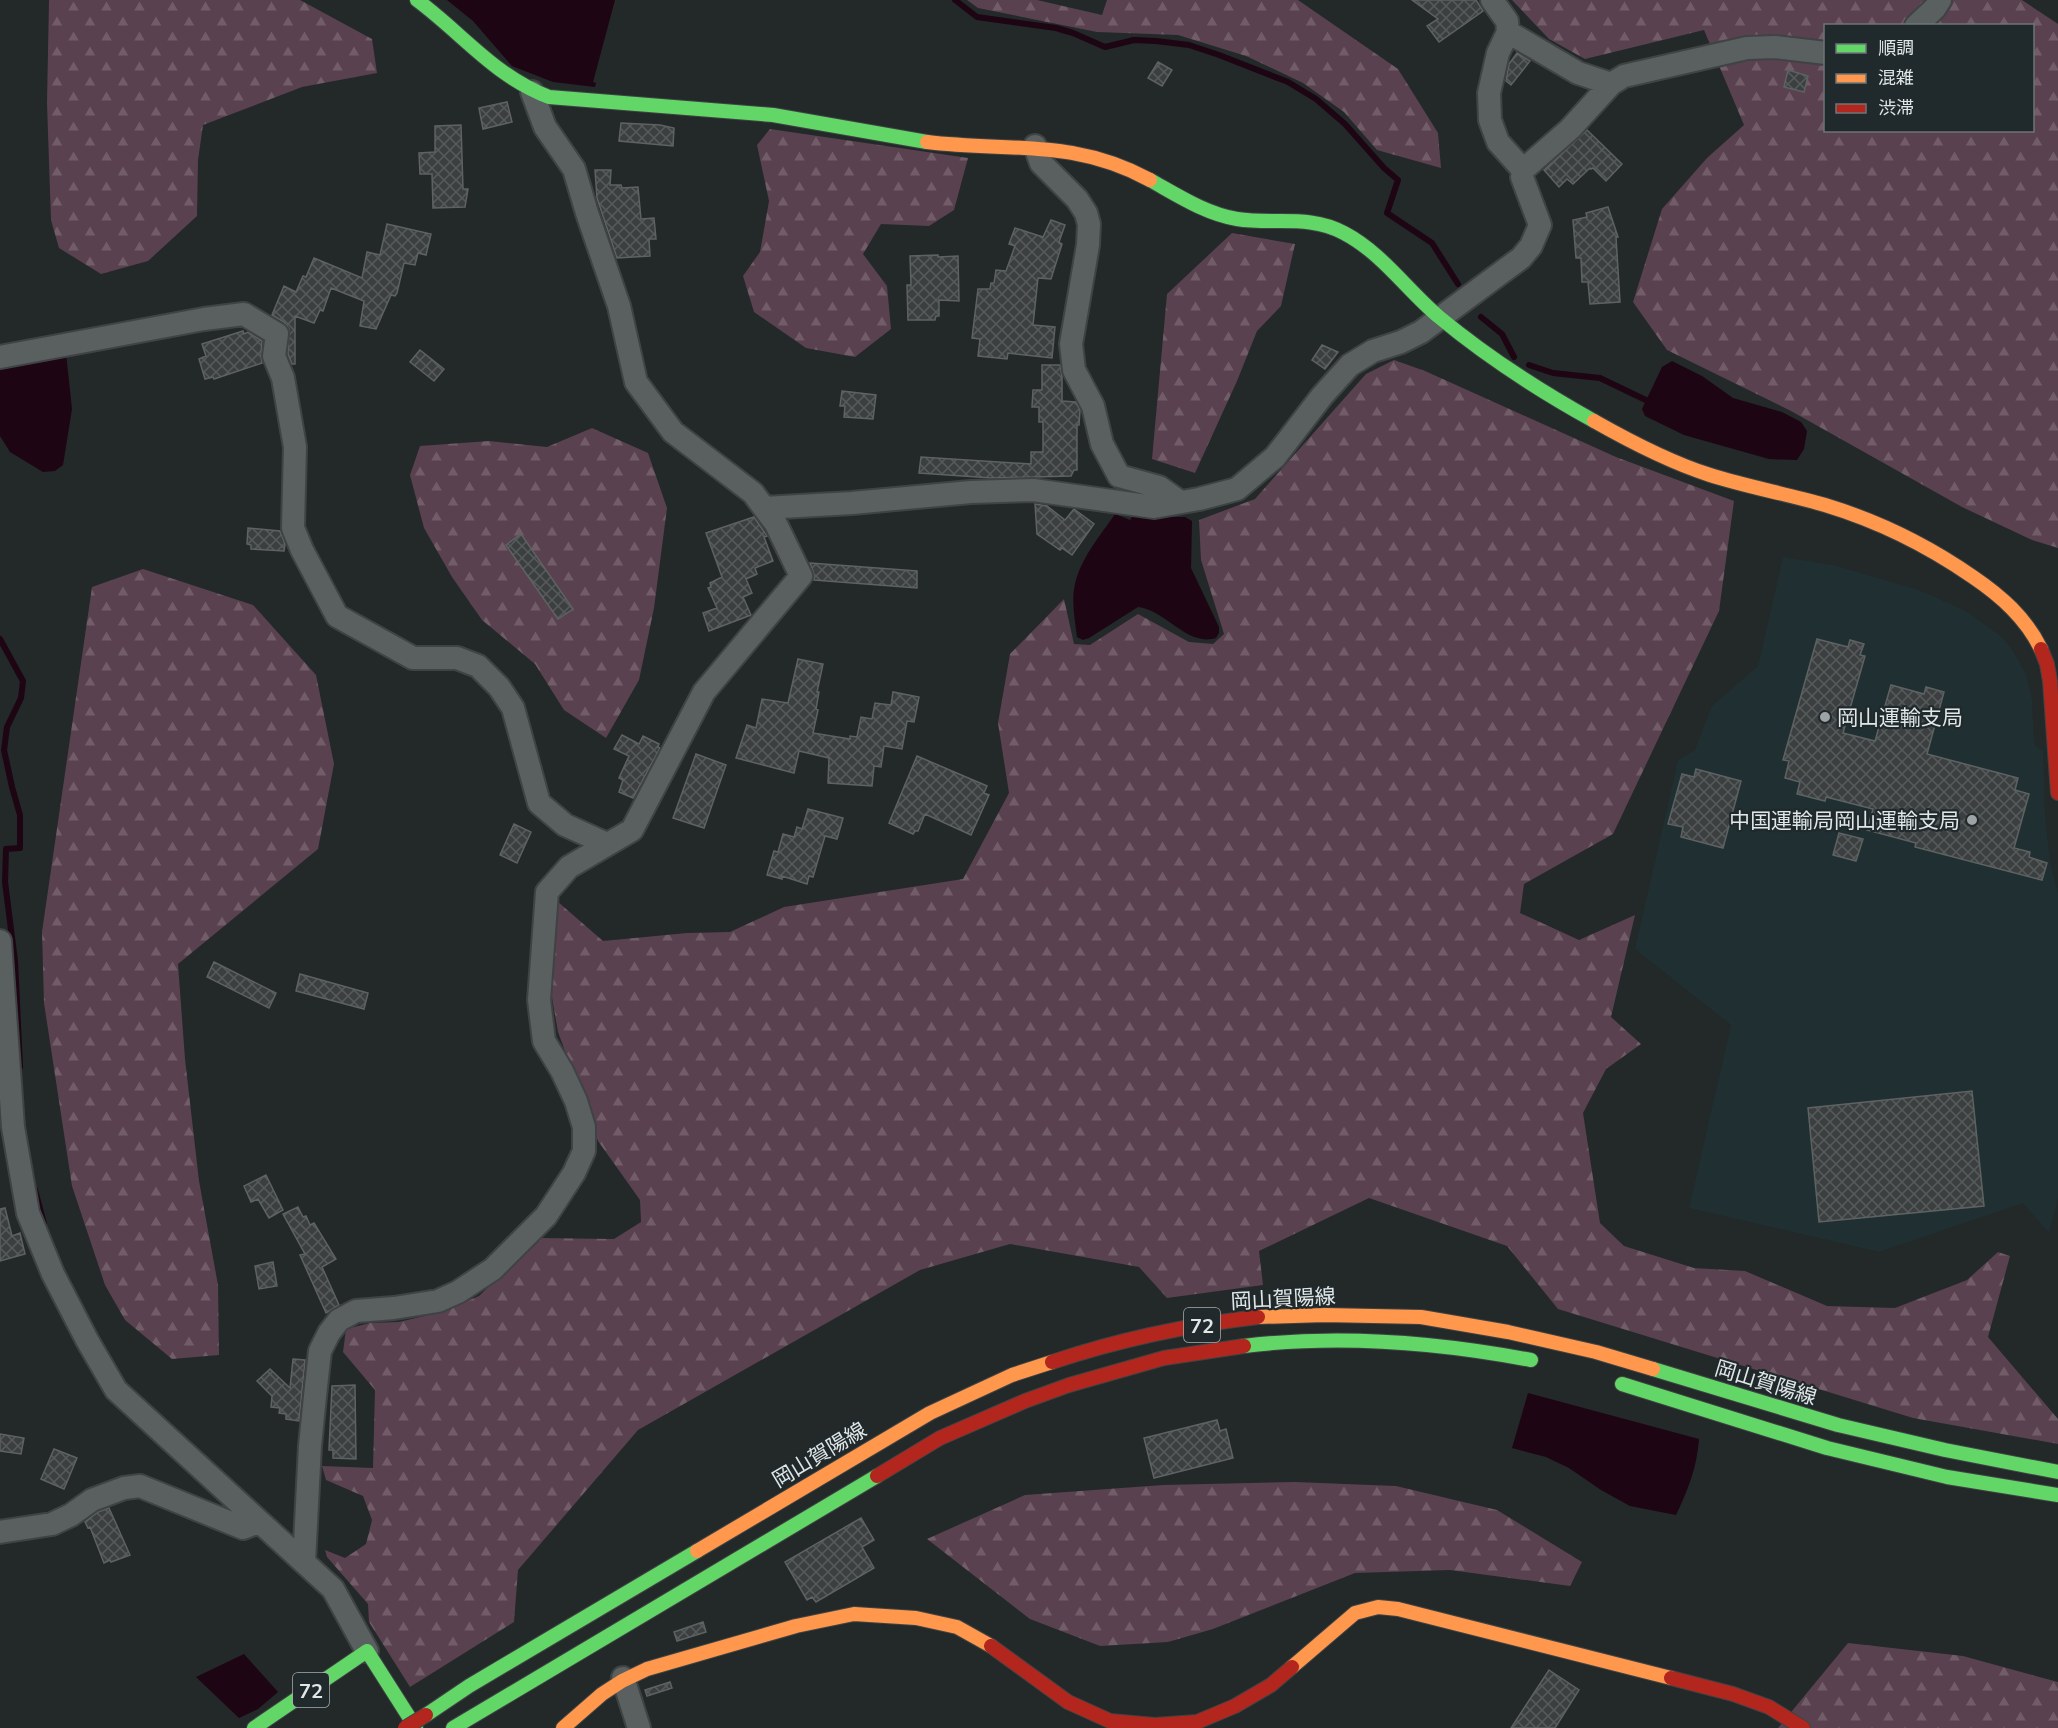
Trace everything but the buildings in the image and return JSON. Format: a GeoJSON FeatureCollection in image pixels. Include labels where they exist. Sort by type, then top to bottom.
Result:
{"type":"FeatureCollection","features":[{"type":"Feature","properties":{"kind":"main road"},"geometry":{"type":"LineString","coordinates":[[417,0],[435,12],[503,76],[532,92],[563,99],[772,115],[928,143],[1060,148],[1106,159],[1226,217],[1256,221],[1294,220],[1327,225],[1360,242],[1439,317],[1482,350],[1608,429],[1673,461],[1705,473],[1846,512],[1876,524],[1931,550],[1995,591],[2012,605],[2026,624],[2045,660],[2055,734],[2058,793]]}},
{"type":"Feature","properties":{"kind":"main road","name":"岡山賀陽線"},"geometry":{"type":"LineString","coordinates":[[405,1728],[480,1680],[930,1413],[1012,1375],[1104,1346],[1186,1328],[1256,1317],[1325,1315],[1421,1317],[1508,1332],[1596,1352],[1838,1425],[1945,1450],[2058,1472]]}},
{"type":"Feature","properties":{"kind":"main road","name":"岡山賀陽線"},"geometry":{"type":"LineString","coordinates":[[453,1728],[940,1438],[1021,1402],[1112,1371],[1199,1351],[1261,1342],[1327,1339],[1419,1344],[1501,1354],[1544,1363]]}},
{"type":"Feature","properties":{"kind":"main road"},"geometry":{"type":"LineString","coordinates":[[1608,1379],[1827,1448],[1947,1477],[2058,1495]]}},
{"type":"Feature","properties":{"kind":"main road"},"geometry":{"type":"LineString","coordinates":[[563,1728],[602,1692],[623,1678],[796,1626],[854,1614],[916,1618],[957,1627],[987,1643],[1068,1702],[1110,1721],[1155,1725],[1197,1722],[1235,1706],[1271,1685],[1355,1613],[1378,1607],[1398,1609],[1733,1694],[1769,1707],[1803,1728]]}},
{"type":"Feature","properties":{"kind":"main road"},"geometry":{"type":"LineString","coordinates":[[367,1651],[416,1728]]}},
{"type":"Feature","properties":{"kind":"main road","name":"72"},"geometry":{"type":"LineString","coordinates":[[254,1728],[367,1651]]}},
{"type":"Feature","properties":{"kind":"main road","name":"岡山賀陽線"},"geometry":{"type":"LineString","coordinates":[[460,1728],[474,1715]]}},
{"type":"Feature","properties":{"kind":"street"},"geometry":{"type":"LineString","coordinates":[[1492,0],[1507,21],[1508,32],[1498,53],[1489,93],[1490,120],[1498,142],[1523,170]]}},
{"type":"Feature","properties":{"kind":"street"},"geometry":{"type":"LineString","coordinates":[[1918,24],[1940,0]]}},
{"type":"Feature","properties":{"kind":"street"},"geometry":{"type":"LineString","coordinates":[[1508,32],[1578,73],[1611,84]]}},
{"type":"Feature","properties":{"kind":"street"},"geometry":{"type":"LineString","coordinates":[[764,508],[852,504],[971,492],[1033,490],[1154,507],[1237,489],[1275,457],[1322,396],[1350,365],[1373,351],[1401,342],[1420,332],[1521,258],[1531,246],[1540,225],[1522,177],[1523,170],[1569,129],[1611,84],[1624,76],[1748,48],[1776,47],[1824,52]]}},
{"type":"Feature","properties":{"kind":"street"},"geometry":{"type":"LineString","coordinates":[[304,1562],[315,1396],[320,1351],[329,1333],[339,1320],[356,1311],[438,1301],[458,1292],[493,1269],[546,1216],[584,1151],[584,1127],[576,1101],[544,1041],[539,1000],[547,892],[569,867],[632,830],[704,692],[801,576],[776,524],[753,493],[673,432],[636,382],[619,306],[574,169],[545,127],[532,92]]}},
{"type":"Feature","properties":{"kind":"street"},"geometry":{"type":"LineString","coordinates":[[1035,146],[1041,163],[1077,199],[1086,213],[1089,224],[1088,245],[1071,344],[1074,370],[1093,406],[1102,444],[1119,477],[1160,487],[1180,502]]}},
{"type":"Feature","properties":{"kind":"street"},"geometry":{"type":"LineString","coordinates":[[0,357],[204,319],[244,314],[277,334],[274,356],[284,378],[295,447],[293,528],[337,616],[413,658],[457,658],[478,666],[499,687],[513,708],[539,803],[565,825],[607,844]]}},
{"type":"Feature","properties":{"kind":"street"},"geometry":{"type":"LineString","coordinates":[[0,941],[13,1127],[28,1213],[53,1274],[87,1340],[116,1390],[333,1589],[367,1651]]}},
{"type":"Feature","properties":{"kind":"street"},"geometry":{"type":"LineString","coordinates":[[0,1532],[52,1524],[71,1515],[92,1500],[124,1488],[140,1486],[243,1528],[259,1522]]}},
{"type":"Feature","properties":{"kind":"street"},"geometry":{"type":"LineString","coordinates":[[623,1678],[639,1728]]}},
{"type":"Feature","properties":{"kind":"shaded area"},"geometry":{"type":"Polygon","coordinates":[[[447,0],[615,0],[593,82],[596,83],[595,87],[553,82],[512,66],[473,21],[447,0]]]}},
{"type":"Feature","properties":{"kind":"shaded area"},"geometry":{"type":"Polygon","coordinates":[[[66,353],[72,409],[63,465],[55,471],[43,472],[10,452],[0,436],[0,365],[66,353]]]}},
{"type":"Feature","properties":{"kind":"shaded area"},"geometry":{"type":"Polygon","coordinates":[[[1672,361],[1702,376],[1733,398],[1782,412],[1801,422],[1807,431],[1804,449],[1797,460],[1769,459],[1684,435],[1645,416],[1642,409],[1662,367],[1672,361]]]}},
{"type":"Feature","properties":{"kind":"shaded area"},"geometry":{"type":"Polygon","coordinates":[[[1115,514],[1130,520],[1132,517],[1185,517],[1192,521],[1191,568],[1219,627],[1216,638],[1196,637],[1158,614],[1138,607],[1089,638],[1083,640],[1077,637],[1073,597],[1078,574],[1092,547],[1115,514]]]}},
{"type":"Feature","properties":{"kind":"shaded area"},"geometry":{"type":"Polygon","coordinates":[[[1783,557],[1833,565],[1919,590],[1966,611],[2002,637],[2026,674],[2032,699],[2034,743],[2043,750],[2045,814],[2050,862],[2058,893],[2058,1198],[2049,1233],[2023,1203],[1879,1252],[1689,1208],[1731,1025],[1635,949],[1678,760],[1695,750],[1712,706],[1758,666],[1783,557]]]}},
{"type":"Feature","properties":{"kind":"shaded area"},"geometry":{"type":"Polygon","coordinates":[[[1528,1393],[1699,1439],[1691,1478],[1676,1515],[1630,1506],[1569,1468],[1546,1457],[1512,1448],[1528,1393]]]}},
{"type":"Feature","properties":{"kind":"shaded area"},"geometry":{"type":"Polygon","coordinates":[[[244,1654],[278,1692],[258,1709],[239,1718],[196,1677],[244,1654]]]}},
{"type":"Feature","properties":{"kind":"green space"},"geometry":{"type":"Polygon","coordinates":[[[49,0],[300,0],[372,39],[377,73],[302,87],[203,125],[198,160],[197,216],[148,261],[101,274],[59,248],[51,220],[47,103],[49,0]]]}},
{"type":"Feature","properties":{"kind":"green space"},"geometry":{"type":"Polygon","coordinates":[[[967,0],[1037,0],[1102,15],[1107,0],[1298,0],[1398,69],[1438,133],[1441,168],[1377,150],[1344,112],[1303,83],[1246,56],[1178,35],[1097,32],[978,8],[967,0]]]}},
{"type":"Feature","properties":{"kind":"green space"},"geometry":{"type":"Polygon","coordinates":[[[1512,0],[2022,0],[2058,24],[2058,548],[2032,540],[1962,507],[1791,411],[1667,350],[1633,302],[1662,209],[1707,158],[1744,125],[1704,30],[1585,59],[1549,39],[1512,0]]]}},
{"type":"Feature","properties":{"kind":"green space"},"geometry":{"type":"Polygon","coordinates":[[[770,129],[968,158],[954,210],[929,226],[881,224],[863,254],[887,286],[891,329],[855,357],[806,348],[754,312],[743,276],[760,252],[769,201],[757,145],[770,129]]]}},
{"type":"Feature","properties":{"kind":"green space"},"geometry":{"type":"Polygon","coordinates":[[[1232,233],[1295,244],[1281,306],[1257,331],[1195,473],[1152,459],[1167,294],[1232,233]]]}},
{"type":"Feature","properties":{"kind":"green space"},"geometry":{"type":"Polygon","coordinates":[[[1394,360],[1425,371],[1616,457],[1734,501],[1719,611],[1613,834],[1524,884],[1520,913],[1579,940],[1635,915],[1611,1017],[1641,1044],[1606,1069],[1583,1113],[1600,1223],[1624,1246],[1694,1268],[1745,1271],[1827,1306],[1895,1308],[1967,1280],[1998,1252],[2010,1256],[1988,1337],[2058,1419],[2058,1444],[1913,1418],[1558,1309],[1507,1246],[1369,1198],[1259,1251],[1263,1285],[1167,1298],[1139,1267],[1010,1244],[920,1270],[638,1430],[518,1570],[514,1622],[410,1687],[369,1622],[368,1604],[327,1557],[325,1550],[345,1558],[366,1544],[372,1520],[363,1496],[326,1480],[322,1466],[373,1468],[375,1390],[343,1352],[346,1329],[370,1323],[399,1322],[441,1312],[479,1296],[539,1238],[614,1239],[641,1222],[640,1200],[598,1141],[558,1032],[551,992],[557,901],[603,941],[687,933],[730,932],[784,907],[963,879],[1009,793],[998,723],[1010,654],[1064,599],[1074,644],[1090,645],[1138,614],[1189,642],[1213,644],[1224,634],[1201,560],[1199,520],[1255,499],[1366,374],[1394,360]]]}},
{"type":"Feature","properties":{"kind":"green space"},"geometry":{"type":"Polygon","coordinates":[[[592,428],[648,453],[667,508],[654,608],[639,680],[606,738],[564,710],[535,664],[482,620],[452,577],[424,528],[410,475],[420,446],[489,441],[547,447],[592,428]]]}},
{"type":"Feature","properties":{"kind":"green space"},"geometry":{"type":"Polygon","coordinates":[[[143,569],[253,605],[316,675],[334,764],[318,849],[178,964],[185,1059],[199,1181],[218,1285],[219,1355],[172,1359],[125,1320],[105,1285],[72,1186],[44,1003],[42,932],[92,587],[143,569]]]}},
{"type":"Feature","properties":{"kind":"green space"},"geometry":{"type":"Polygon","coordinates":[[[1295,1482],[1396,1486],[1497,1510],[1582,1562],[1570,1586],[1450,1570],[1355,1573],[1213,1629],[1168,1642],[1100,1646],[1030,1619],[927,1539],[1025,1495],[1163,1485],[1295,1482]]]}},
{"type":"Feature","properties":{"kind":"green space"},"geometry":{"type":"Polygon","coordinates":[[[1848,1643],[1963,1656],[2058,1682],[2058,1728],[1778,1728],[1848,1643]]]}},
{"type":"Feature","properties":{"kind":"waterway"},"geometry":{"type":"LineString","coordinates":[[955,0],[977,17],[1056,28],[1105,47],[1134,40],[1189,45],[1288,82],[1316,99],[1345,124],[1384,168],[1398,180],[1387,213],[1432,243],[1458,284]]}},
{"type":"Feature","properties":{"kind":"waterway"},"geometry":{"type":"LineString","coordinates":[[1481,317],[1502,334],[1514,357]]}},
{"type":"Feature","properties":{"kind":"waterway"},"geometry":{"type":"LineString","coordinates":[[1529,365],[1553,373],[1600,378],[1652,403]]}},
{"type":"Feature","properties":{"kind":"waterway"},"geometry":{"type":"LineString","coordinates":[[0,639],[23,681],[21,698],[7,727],[4,750],[20,815],[20,848],[6,849],[5,882],[15,961],[20,1067]]}},
{"type":"Feature","properties":{"kind":"waterway"},"geometry":{"type":"LineString","coordinates":[[35,1190],[44,1224]]}},
{"type":"Feature","properties":{"kind":"traffic: fast"},"geometry":{"type":"LineString","coordinates":[[417,0],[495,66],[529,88],[549,97],[773,115],[927,142]]}},
{"type":"Feature","properties":{"kind":"traffic: fast"},"geometry":{"type":"LineString","coordinates":[[1150,180],[1192,203],[1225,217],[1251,221],[1305,222],[1331,227],[1344,233],[1370,251],[1439,317],[1476,346],[1534,385],[1594,421]]}},
{"type":"Feature","properties":{"kind":"traffic: fast"},"geometry":{"type":"LineString","coordinates":[[1244,1346],[1280,1342],[1352,1340],[1424,1344],[1531,1360]]}},
{"type":"Feature","properties":{"kind":"traffic: fast"},"geometry":{"type":"LineString","coordinates":[[1653,1369],[1838,1425],[1945,1450],[2058,1472]]}},
{"type":"Feature","properties":{"kind":"traffic: fast"},"geometry":{"type":"LineString","coordinates":[[1622,1384],[1827,1448],[1947,1477],[2058,1495]]}},
{"type":"Feature","properties":{"kind":"traffic: fast"},"geometry":{"type":"LineString","coordinates":[[453,1728],[877,1476]]}},
{"type":"Feature","properties":{"kind":"traffic: fast"},"geometry":{"type":"LineString","coordinates":[[426,1715],[469,1686],[697,1551]]}},
{"type":"Feature","properties":{"kind":"traffic: fast"},"geometry":{"type":"LineString","coordinates":[[254,1728],[367,1651],[416,1728]]}},
{"type":"Feature","properties":{"kind":"traffic: slow"},"geometry":{"type":"LineString","coordinates":[[927,142],[1067,152],[1121,167],[1150,180]]}},
{"type":"Feature","properties":{"kind":"traffic: slow"},"geometry":{"type":"LineString","coordinates":[[1594,421],[1651,451],[1695,470],[1825,505],[1864,518],[1920,544],[1956,565],[2012,608],[2028,627],[2041,649]]}},
{"type":"Feature","properties":{"kind":"traffic: slow"},"geometry":{"type":"LineString","coordinates":[[1258,1317],[1325,1315],[1421,1317],[1508,1332],[1596,1352],[1653,1369]]}},
{"type":"Feature","properties":{"kind":"traffic: slow"},"geometry":{"type":"LineString","coordinates":[[697,1551],[930,1413],[1012,1375],[1052,1362]]}},
{"type":"Feature","properties":{"kind":"traffic: slow"},"geometry":{"type":"LineString","coordinates":[[1292,1667],[1355,1613],[1378,1607],[1398,1609],[1671,1678]]}},
{"type":"Feature","properties":{"kind":"traffic: slow"},"geometry":{"type":"LineString","coordinates":[[563,1728],[602,1694],[647,1669],[796,1626],[854,1614],[916,1618],[957,1627],[991,1646]]}},
{"type":"Feature","properties":{"kind":"traffic: jam"},"geometry":{"type":"LineString","coordinates":[[2041,649],[2050,681],[2058,793]]}},
{"type":"Feature","properties":{"kind":"traffic: jam"},"geometry":{"type":"LineString","coordinates":[[1052,1362],[1154,1334],[1258,1317]]}},
{"type":"Feature","properties":{"kind":"traffic: jam"},"geometry":{"type":"LineString","coordinates":[[877,1476],[940,1438],[1025,1401],[1069,1385],[1164,1358],[1244,1346]]}},
{"type":"Feature","properties":{"kind":"traffic: jam"},"geometry":{"type":"LineString","coordinates":[[991,1646],[1068,1702],[1110,1721],[1155,1725],[1197,1722],[1235,1706],[1271,1685],[1292,1667]]}},
{"type":"Feature","properties":{"kind":"traffic: jam"},"geometry":{"type":"LineString","coordinates":[[1671,1678],[1733,1694],[1769,1707],[1803,1728]]}},
{"type":"Feature","properties":{"kind":"traffic: jam"},"geometry":{"type":"LineString","coordinates":[[405,1728],[426,1715]]}},
{"type":"Feature","properties":{"kind":"place","name":"岡山運輸支局"},"geometry":{"type":"Point","coordinates":[1825,717]}},
{"type":"Feature","properties":{"kind":"place","name":"中国運輸局岡山運輸支局"},"geometry":{"type":"Point","coordinates":[1972,820]}}]}
